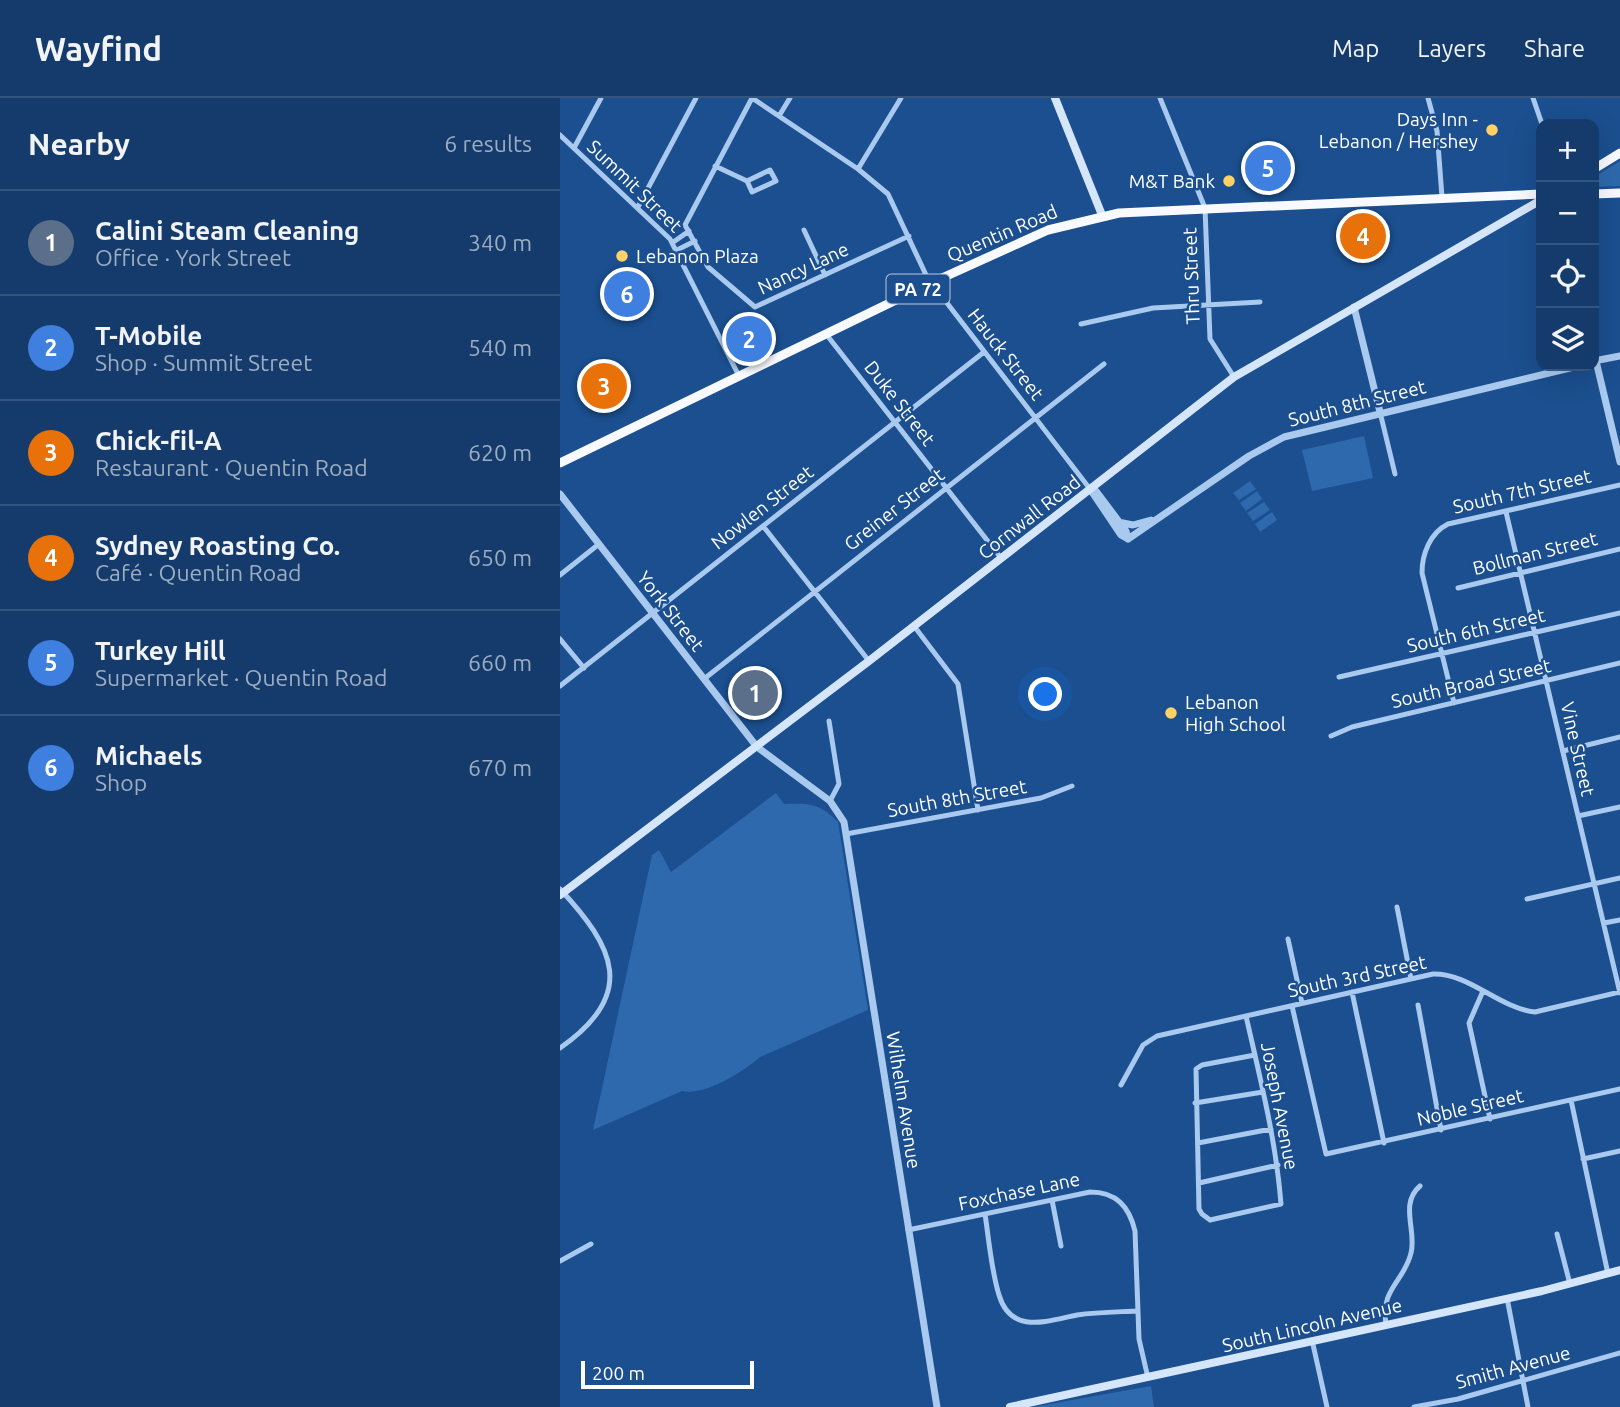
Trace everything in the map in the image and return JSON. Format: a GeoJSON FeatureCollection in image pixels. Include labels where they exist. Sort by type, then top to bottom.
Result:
{"type":"FeatureCollection","features":[{"type":"Feature","properties":{"kind":"highway"},"geometry":{"type":"LineString","coordinates":[[1599,166],[1620,153]]}},
{"type":"Feature","properties":{"kind":"highway"},"geometry":{"type":"LineString","coordinates":[[1599,194],[1620,193]]}},
{"type":"Feature","properties":{"kind":"highway","name":"Quentin Road"},"geometry":{"type":"LineString","coordinates":[[560,463],[931,283],[1048,230],[1102,215],[1536,194]]}},
{"type":"Feature","properties":{"kind":"main road"},"geometry":{"type":"LineString","coordinates":[[1055,98],[1102,215]]}},
{"type":"Feature","properties":{"kind":"main road","name":"Cornwall Road"},"geometry":{"type":"LineString","coordinates":[[561,892],[757,747],[1234,377],[1536,203]]}},
{"type":"Feature","properties":{"kind":"main road","name":"South Lincoln Avenue"},"geometry":{"type":"LineString","coordinates":[[1010,1407],[1570,1284],[1620,1270]]}},
{"type":"Feature","properties":{"kind":"street"},"geometry":{"type":"LineString","coordinates":[[574,148],[601,98]]}},
{"type":"Feature","properties":{"kind":"street"},"geometry":{"type":"LineString","coordinates":[[638,206],[696,98]]}},
{"type":"Feature","properties":{"kind":"street"},"geometry":{"type":"LineString","coordinates":[[677,250],[695,241],[685,225],[688,214],[752,98]]}},
{"type":"Feature","properties":{"kind":"street","name":"Hauck Street"},"geometry":{"type":"LineString","coordinates":[[752,98],[858,170],[888,194],[931,283],[1090,489],[1121,535],[1128,539]]}},
{"type":"Feature","properties":{"kind":"street"},"geometry":{"type":"LineString","coordinates":[[779,117],[790,98]]}},
{"type":"Feature","properties":{"kind":"street"},"geometry":{"type":"LineString","coordinates":[[858,170],[901,98]]}},
{"type":"Feature","properties":{"kind":"street"},"geometry":{"type":"LineString","coordinates":[[1160,98],[1205,208]]}},
{"type":"Feature","properties":{"kind":"street"},"geometry":{"type":"LineString","coordinates":[[1428,98],[1437,131],[1442,197]]}},
{"type":"Feature","properties":{"kind":"street"},"geometry":{"type":"LineString","coordinates":[[1534,98],[1540,119]]}},
{"type":"Feature","properties":{"kind":"street","name":"Summit Street"},"geometry":{"type":"LineString","coordinates":[[560,135],[638,206],[672,243],[739,376]]}},
{"type":"Feature","properties":{"kind":"street"},"geometry":{"type":"LineString","coordinates":[[715,166],[747,181],[752,192],[776,181],[770,170],[747,181]]}},
{"type":"Feature","properties":{"kind":"street","name":"Thru Street"},"geometry":{"type":"LineString","coordinates":[[1205,208],[1210,339],[1234,377]]}},
{"type":"Feature","properties":{"kind":"street"},"geometry":{"type":"LineString","coordinates":[[804,230],[825,275]]}},
{"type":"Feature","properties":{"kind":"street"},"geometry":{"type":"LineString","coordinates":[[672,243],[689,231]]}},
{"type":"Feature","properties":{"kind":"street","name":"Nancy Lane"},"geometry":{"type":"LineString","coordinates":[[695,241],[708,267],[755,307],[909,236]]}},
{"type":"Feature","properties":{"kind":"street"},"geometry":{"type":"LineString","coordinates":[[1081,324],[1153,308],[1259,302]]}},
{"type":"Feature","properties":{"kind":"street"},"geometry":{"type":"LineString","coordinates":[[1354,307],[1395,474]]}},
{"type":"Feature","properties":{"kind":"street","name":"Duke Street"},"geometry":{"type":"LineString","coordinates":[[826,334],[1000,558]]}},
{"type":"Feature","properties":{"kind":"street","name":"Nowlen Street"},"geometry":{"type":"LineString","coordinates":[[560,686],[984,352]]}},
{"type":"Feature","properties":{"kind":"street"},"geometry":{"type":"LineString","coordinates":[[1599,360],[1620,356]]}},
{"type":"Feature","properties":{"kind":"street","name":"Greiner Street"},"geometry":{"type":"LineString","coordinates":[[704,679],[1104,364]]}},
{"type":"Feature","properties":{"kind":"street","name":"South 8th Street"},"geometry":{"type":"LineString","coordinates":[[1128,539],[1276,440],[1380,412],[1556,371]]}},
{"type":"Feature","properties":{"kind":"street"},"geometry":{"type":"LineString","coordinates":[[1597,371],[1620,462]]}},
{"type":"Feature","properties":{"kind":"street","name":"South 7th Street"},"geometry":{"type":"LineString","coordinates":[[1444,653],[1422,573],[1427,546],[1442,527],[1620,485]]}},
{"type":"Feature","properties":{"kind":"street","name":"Hauck Street"},"geometry":{"type":"LineString","coordinates":[[1090,489],[1096,491],[1128,539]]}},
{"type":"Feature","properties":{"kind":"street","name":"York Street"},"geometry":{"type":"LineString","coordinates":[[560,494],[757,747]]}},
{"type":"Feature","properties":{"kind":"street","name":"Vine Street"},"geometry":{"type":"LineString","coordinates":[[1506,512],[1620,993]]}},
{"type":"Feature","properties":{"kind":"street"},"geometry":{"type":"LineString","coordinates":[[1118,522],[1133,525],[1158,518]]}},
{"type":"Feature","properties":{"kind":"street"},"geometry":{"type":"LineString","coordinates":[[764,526],[869,661]]}},
{"type":"Feature","properties":{"kind":"street"},"geometry":{"type":"LineString","coordinates":[[560,575],[599,544]]}},
{"type":"Feature","properties":{"kind":"street","name":"Bollman Street"},"geometry":{"type":"LineString","coordinates":[[1458,588],[1620,549]]}},
{"type":"Feature","properties":{"kind":"street","name":"South 6th Street"},"geometry":{"type":"LineString","coordinates":[[1339,677],[1620,613]]}},
{"type":"Feature","properties":{"kind":"street"},"geometry":{"type":"LineString","coordinates":[[914,626],[958,684],[978,810]]}},
{"type":"Feature","properties":{"kind":"street"},"geometry":{"type":"LineString","coordinates":[[560,639],[584,667]]}},
{"type":"Feature","properties":{"kind":"street"},"geometry":{"type":"LineString","coordinates":[[1444,653],[1454,703]]}},
{"type":"Feature","properties":{"kind":"street","name":"South Broad Street"},"geometry":{"type":"LineString","coordinates":[[1331,736],[1352,727],[1620,663]]}},
{"type":"Feature","properties":{"kind":"street"},"geometry":{"type":"LineString","coordinates":[[829,721],[839,784],[830,801]]}},
{"type":"Feature","properties":{"kind":"street"},"geometry":{"type":"LineString","coordinates":[[1563,751],[1620,737]]}},
{"type":"Feature","properties":{"kind":"street","name":"Wilhelm Avenue"},"geometry":{"type":"LineString","coordinates":[[757,747],[830,801],[842,816],[937,1407]]}},
{"type":"Feature","properties":{"kind":"street","name":"South 8th Street"},"geometry":{"type":"LineString","coordinates":[[846,834],[1041,798],[1072,786]]}},
{"type":"Feature","properties":{"kind":"street"},"geometry":{"type":"LineString","coordinates":[[1578,816],[1620,807]]}},
{"type":"Feature","properties":{"kind":"street"},"geometry":{"type":"LineString","coordinates":[[1527,899],[1620,878]]}},
{"type":"Feature","properties":{"kind":"street"},"geometry":{"type":"LineString","coordinates":[[560,1048],[593,1018],[607,992],[612,974],[611,962],[601,942],[561,892]]}},
{"type":"Feature","properties":{"kind":"street"},"geometry":{"type":"LineString","coordinates":[[1396,906],[1411,979]]}},
{"type":"Feature","properties":{"kind":"street"},"geometry":{"type":"LineString","coordinates":[[1604,923],[1620,920]]}},
{"type":"Feature","properties":{"kind":"street"},"geometry":{"type":"LineString","coordinates":[[1288,939],[1302,1003]]}},
{"type":"Feature","properties":{"kind":"street","name":"South 3rd Street"},"geometry":{"type":"LineString","coordinates":[[1121,1085],[1143,1045],[1152,1038],[1411,979],[1442,974],[1522,1009],[1535,1012],[1620,993]]}},
{"type":"Feature","properties":{"kind":"street"},"geometry":{"type":"LineString","coordinates":[[1483,991],[1469,1023],[1490,1119]]}},
{"type":"Feature","properties":{"kind":"street"},"geometry":{"type":"LineString","coordinates":[[1352,992],[1384,1143]]}},
{"type":"Feature","properties":{"kind":"street"},"geometry":{"type":"LineString","coordinates":[[1418,1005],[1441,1130]]}},
{"type":"Feature","properties":{"kind":"street","name":"Noble Street"},"geometry":{"type":"LineString","coordinates":[[1292,1006],[1326,1154],[1620,1089]]}},
{"type":"Feature","properties":{"kind":"street","name":"Joseph Avenue"},"geometry":{"type":"LineString","coordinates":[[1199,1183],[1199,1209],[1210,1220],[1281,1203],[1278,1165],[1246,1016]]}},
{"type":"Feature","properties":{"kind":"street"},"geometry":{"type":"LineString","coordinates":[[1255,1055],[1202,1065],[1196,1069],[1199,1183],[1278,1165]]}},
{"type":"Feature","properties":{"kind":"street"},"geometry":{"type":"LineString","coordinates":[[1195,1103],[1263,1092]]}},
{"type":"Feature","properties":{"kind":"street"},"geometry":{"type":"LineString","coordinates":[[1571,1100],[1608,1274]]}},
{"type":"Feature","properties":{"kind":"street"},"geometry":{"type":"LineString","coordinates":[[1198,1143],[1271,1129]]}},
{"type":"Feature","properties":{"kind":"street"},"geometry":{"type":"LineString","coordinates":[[1583,1159],[1620,1151]]}},
{"type":"Feature","properties":{"kind":"street"},"geometry":{"type":"LineString","coordinates":[[1386,1324],[1387,1297],[1411,1253],[1409,1208],[1412,1194],[1420,1186]]}},
{"type":"Feature","properties":{"kind":"street","name":"Foxchase Lane"},"geometry":{"type":"LineString","coordinates":[[908,1230],[1052,1200],[1105,1192],[1121,1201],[1131,1215],[1135,1231],[1139,1339],[1148,1378]]}},
{"type":"Feature","properties":{"kind":"street"},"geometry":{"type":"LineString","coordinates":[[1052,1200],[1060,1246]]}},
{"type":"Feature","properties":{"kind":"street"},"geometry":{"type":"LineString","coordinates":[[985,1214],[999,1295],[1014,1317],[1026,1324],[1042,1324],[1077,1315],[1137,1311]]}},
{"type":"Feature","properties":{"kind":"street"},"geometry":{"type":"LineString","coordinates":[[1557,1234],[1570,1284]]}},
{"type":"Feature","properties":{"kind":"street"},"geometry":{"type":"LineString","coordinates":[[560,1261],[591,1244]]}},
{"type":"Feature","properties":{"kind":"street"},"geometry":{"type":"LineString","coordinates":[[1507,1298],[1528,1407]]}},
{"type":"Feature","properties":{"kind":"street"},"geometry":{"type":"LineString","coordinates":[[1312,1340],[1326,1407]]}},
{"type":"Feature","properties":{"kind":"street","name":"Smith Avenue"},"geometry":{"type":"LineString","coordinates":[[1414,1407],[1458,1399],[1620,1353]]}},
{"type":"Feature","properties":{"kind":"street"},"geometry":{"type":"LineString","coordinates":[[1458,1399],[1458,1407]]}},
{"type":"Feature","properties":{"kind":"shaded area"},"geometry":{"type":"Polygon","coordinates":[[[1620,161],[1620,186],[1599,187],[1599,174],[1620,161]]]}},
{"type":"Feature","properties":{"kind":"shaded area"},"geometry":{"type":"Polygon","coordinates":[[[1364,436],[1373,478],[1312,491],[1302,450],[1364,436]]]}},
{"type":"Feature","properties":{"kind":"shaded area"},"geometry":{"type":"Polygon","coordinates":[[[1250,481],[1256,489],[1239,500],[1233,493],[1250,481]]]}},
{"type":"Feature","properties":{"kind":"shaded area"},"geometry":{"type":"Polygon","coordinates":[[[1257,491],[1262,499],[1246,511],[1240,503],[1257,491]]]}},
{"type":"Feature","properties":{"kind":"shaded area"},"geometry":{"type":"Polygon","coordinates":[[[1264,502],[1270,510],[1253,521],[1247,513],[1264,502]]]}},
{"type":"Feature","properties":{"kind":"shaded area"},"geometry":{"type":"Polygon","coordinates":[[[1272,512],[1277,520],[1260,532],[1255,524],[1272,512]]]}},
{"type":"Feature","properties":{"kind":"shaded area"},"geometry":{"type":"Polygon","coordinates":[[[776,793],[784,804],[820,808],[838,822],[868,1010],[760,1057],[734,1076],[712,1086],[691,1092],[682,1091],[593,1130],[652,855],[659,850],[671,872],[776,793]]]}},
{"type":"Feature","properties":{"kind":"shaded area"},"geometry":{"type":"Polygon","coordinates":[[[1151,1386],[1154,1407],[1033,1407],[1151,1386]]]}},
{"type":"Feature","properties":{"kind":"place","name":"Days Inn - Lebanon / Hershey"},"geometry":{"type":"Point","coordinates":[1492,130]}},
{"type":"Feature","properties":{"kind":"place","name":"Turkey Hill"},"geometry":{"type":"Point","coordinates":[1268,168]}},
{"type":"Feature","properties":{"kind":"place","name":"M&T Bank"},"geometry":{"type":"Point","coordinates":[1229,181]}},
{"type":"Feature","properties":{"kind":"place","name":"Sydney Roasting Co."},"geometry":{"type":"Point","coordinates":[1363,236]}},
{"type":"Feature","properties":{"kind":"place","name":"Lebanon Plaza"},"geometry":{"type":"Point","coordinates":[622,256]}},
{"type":"Feature","properties":{"kind":"place","name":"Michaels"},"geometry":{"type":"Point","coordinates":[627,294]}},
{"type":"Feature","properties":{"kind":"place","name":"T-Mobile"},"geometry":{"type":"Point","coordinates":[749,339]}},
{"type":"Feature","properties":{"kind":"place","name":"Chick-fil-A"},"geometry":{"type":"Point","coordinates":[604,386]}},
{"type":"Feature","properties":{"kind":"place","name":"Calini Steam Cleaning"},"geometry":{"type":"Point","coordinates":[755,693]}},
{"type":"Feature","properties":{"kind":"place","name":"Lebanon High School"},"geometry":{"type":"Point","coordinates":[1171,713]}}]}
